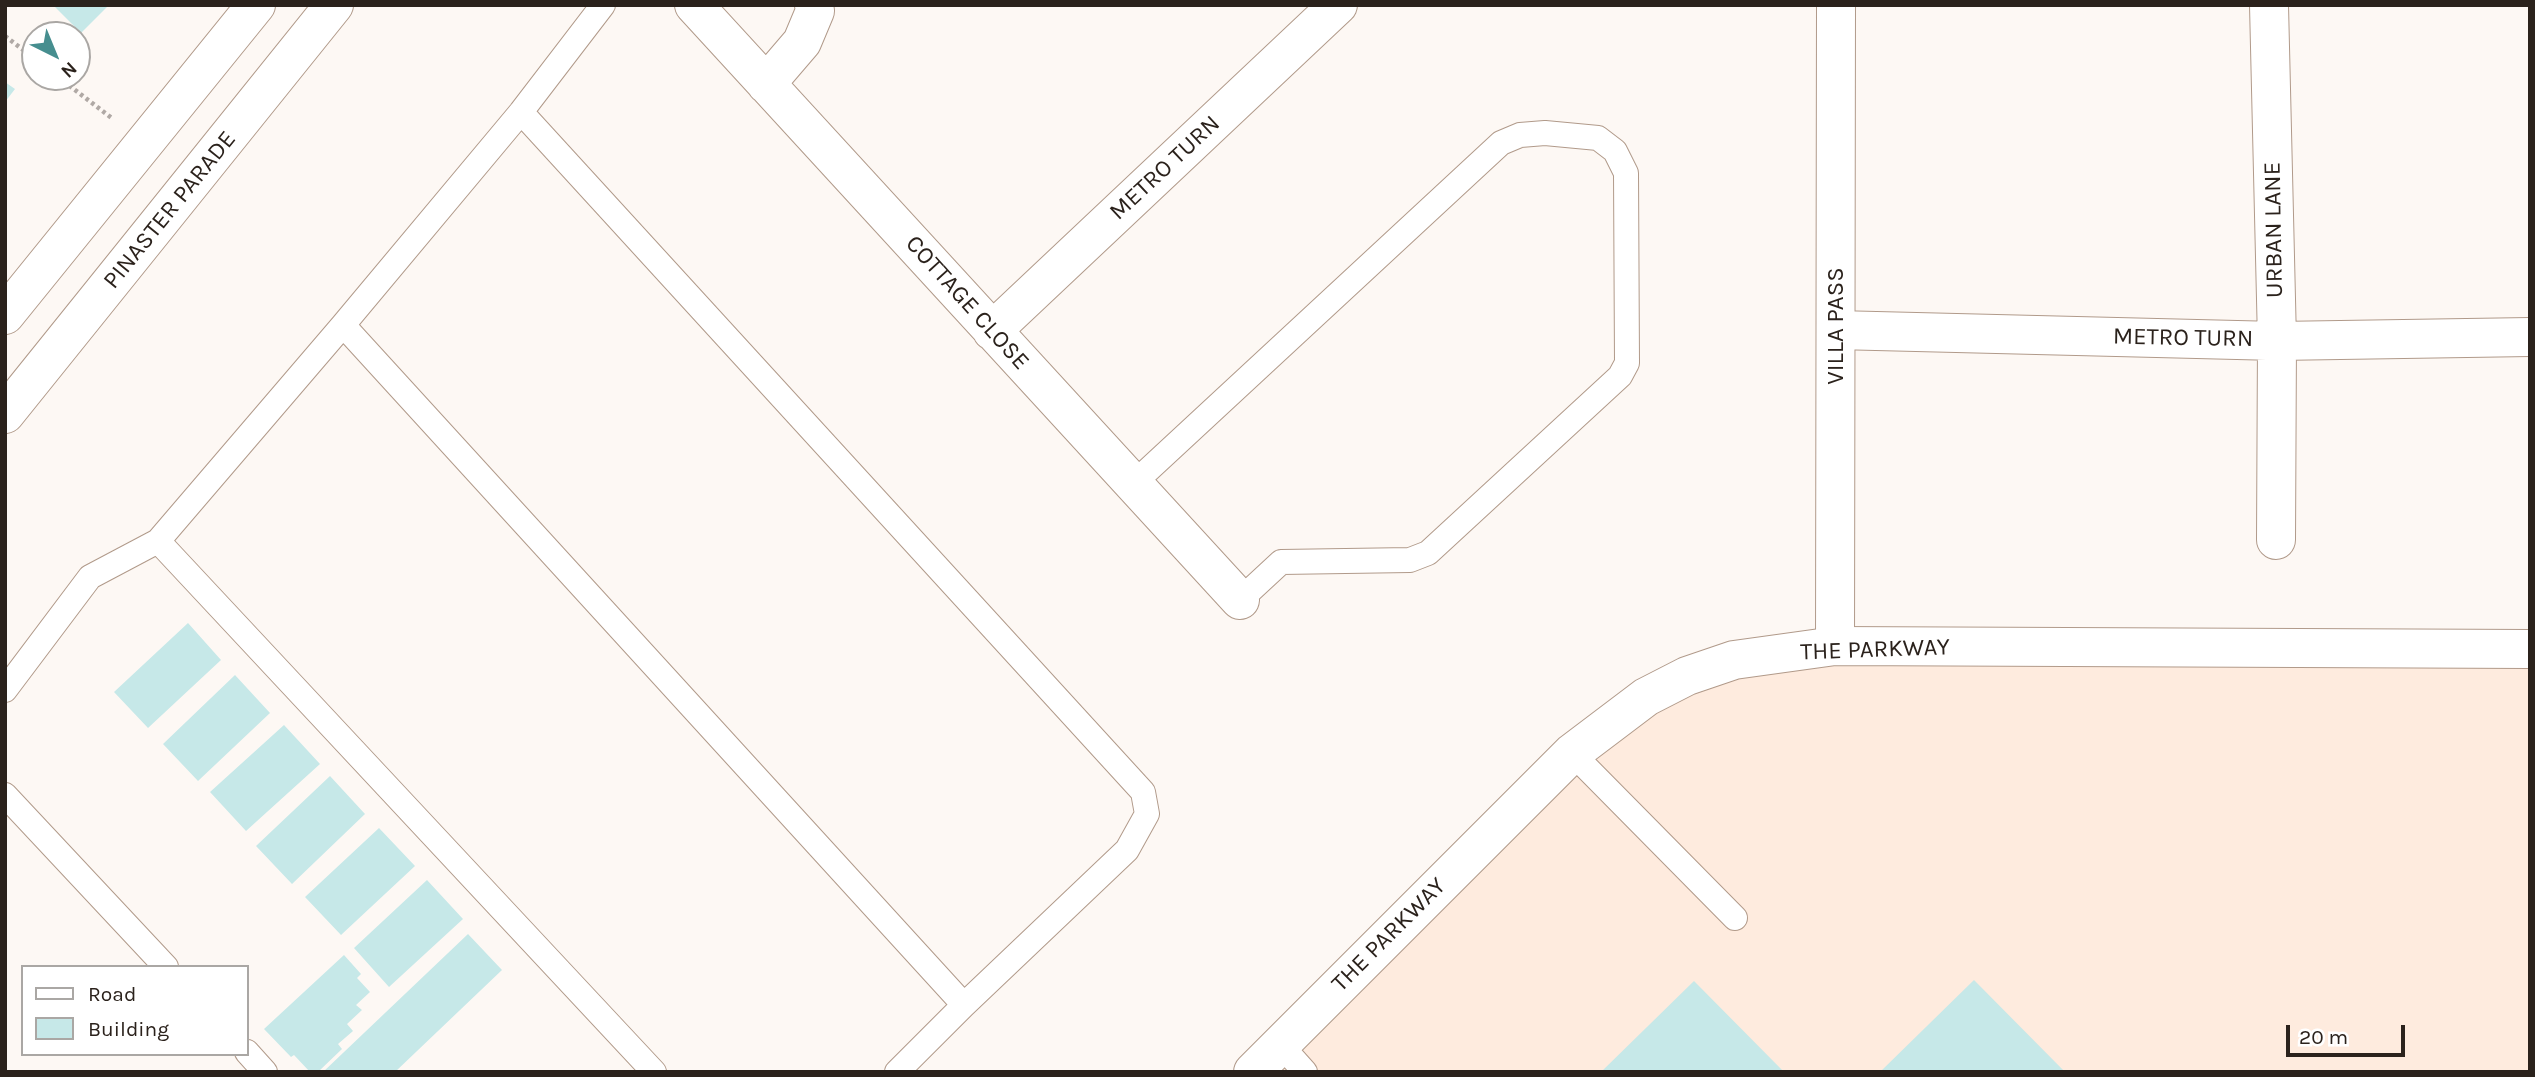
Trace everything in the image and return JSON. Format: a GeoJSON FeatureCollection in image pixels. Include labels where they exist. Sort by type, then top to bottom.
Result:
{"type":"FeatureCollection","features":[{"type":"Feature","properties":{"kind":"street"},"geometry":{"type":"LineString","coordinates":[[5,315],[256,5]]}},
{"type":"Feature","properties":{"kind":"street","name":"PINASTER PARADE"},"geometry":{"type":"LineString","coordinates":[[5,414],[334,5]]}},
{"type":"Feature","properties":{"kind":"street","name":"COTTAGE CLOSE"},"geometry":{"type":"LineString","coordinates":[[694,5],[1240,600]]}},
{"type":"Feature","properties":{"kind":"street"},"geometry":{"type":"LineString","coordinates":[[766,84],[802,42],[815,11],[814,5]]}},
{"type":"Feature","properties":{"kind":"street","name":"METRO TURN"},"geometry":{"type":"LineString","coordinates":[[992,331],[1338,5]]}},
{"type":"Feature","properties":{"kind":"street","name":"VILLA PASS"},"geometry":{"type":"LineString","coordinates":[[1835,646],[1836,5]]}},
{"type":"Feature","properties":{"kind":"street","name":"URBAN LANE"},"geometry":{"type":"LineString","coordinates":[[2269,5],[2277,341],[2276,540]]}},
{"type":"Feature","properties":{"kind":"street","name":"METRO TURN"},"geometry":{"type":"LineString","coordinates":[[1836,330],[2277,341],[2530,337]]}},
{"type":"Feature","properties":{"kind":"street","name":"THE PARKWAY"},"geometry":{"type":"LineString","coordinates":[[1253,1072],[1293,1058],[1573,753],[1646,697],[1687,676],[1734,660],[1835,646],[2530,649]]}},
{"type":"Feature","properties":{"kind":"lane"},"geometry":{"type":"LineString","coordinates":[[5,690],[90,577],[158,541],[343,326],[521,112],[603,5]]}},
{"type":"Feature","properties":{"kind":"lane"},"geometry":{"type":"LineString","coordinates":[[521,112],[1143,792],[1147,814],[1127,850],[964,1004],[897,1072]]}},
{"type":"Feature","properties":{"kind":"lane"},"geometry":{"type":"LineString","coordinates":[[1133,484],[1501,143],[1520,135],[1545,134],[1598,138],[1615,151],[1626,173],[1627,363],[1620,376],[1428,553],[1410,560],[1281,562],[1240,600]]}},
{"type":"Feature","properties":{"kind":"lane"},"geometry":{"type":"LineString","coordinates":[[343,326],[964,1004]]}},
{"type":"Feature","properties":{"kind":"lane"},"geometry":{"type":"LineString","coordinates":[[158,541],[654,1072]]}},
{"type":"Feature","properties":{"kind":"lane"},"geometry":{"type":"LineString","coordinates":[[1573,753],[1735,918]]}},
{"type":"Feature","properties":{"kind":"lane"},"geometry":{"type":"LineString","coordinates":[[5,795],[164,965]]}},
{"type":"Feature","properties":{"kind":"lane"},"geometry":{"type":"LineString","coordinates":[[248,1053],[265,1072]]}},
{"type":"Feature","properties":{"kind":"path"},"geometry":{"type":"LineString","coordinates":[[5,36],[21,48]]}},
{"type":"Feature","properties":{"kind":"path"},"geometry":{"type":"LineString","coordinates":[[76,91],[144,143]]}},
{"type":"Feature","properties":{"kind":"shaded area"},"geometry":{"type":"Polygon","coordinates":[[[2530,649],[2530,1072],[1253,1072],[1572,753],[1734,660],[2530,649]]]}},
{"type":"Feature","properties":{"kind":"building"},"geometry":{"type":"Polygon","coordinates":[[[53,5],[109,5],[91,23],[69,21],[53,5]]]}},
{"type":"Feature","properties":{"kind":"building"},"geometry":{"type":"Polygon","coordinates":[[[5,82],[15,89],[5,102],[5,82]]]}},
{"type":"Feature","properties":{"kind":"building"},"geometry":{"type":"Polygon","coordinates":[[[188,623],[221,660],[148,728],[114,692],[188,623]]]}},
{"type":"Feature","properties":{"kind":"building"},"geometry":{"type":"Polygon","coordinates":[[[235,675],[270,713],[198,781],[163,744],[235,675]]]}},
{"type":"Feature","properties":{"kind":"building"},"geometry":{"type":"Polygon","coordinates":[[[284,725],[320,764],[246,831],[210,792],[284,725]]]}},
{"type":"Feature","properties":{"kind":"building"},"geometry":{"type":"Polygon","coordinates":[[[330,776],[365,814],[292,884],[256,846],[330,776]]]}},
{"type":"Feature","properties":{"kind":"building"},"geometry":{"type":"Polygon","coordinates":[[[379,828],[415,866],[341,935],[305,897],[379,828]]]}},
{"type":"Feature","properties":{"kind":"building"},"geometry":{"type":"Polygon","coordinates":[[[427,880],[463,919],[389,987],[354,948],[427,880]]]}},
{"type":"Feature","properties":{"kind":"building"},"geometry":{"type":"Polygon","coordinates":[[[468,934],[502,970],[395,1072],[323,1072],[468,934]]]}},
{"type":"Feature","properties":{"kind":"building"},"geometry":{"type":"Polygon","coordinates":[[[344,955],[361,974],[357,978],[370,992],[356,1005],[362,1010],[347,1024],[353,1031],[338,1044],[342,1049],[318,1072],[310,1072],[264,1029],[344,955]]]}},
{"type":"Feature","properties":{"kind":"building"},"geometry":{"type":"Polygon","coordinates":[[[1974,980],[2065,1072],[1880,1072],[1974,980]]]}},
{"type":"Feature","properties":{"kind":"building"},"geometry":{"type":"Polygon","coordinates":[[[1694,981],[1784,1072],[1601,1072],[1694,981]]]}}]}
